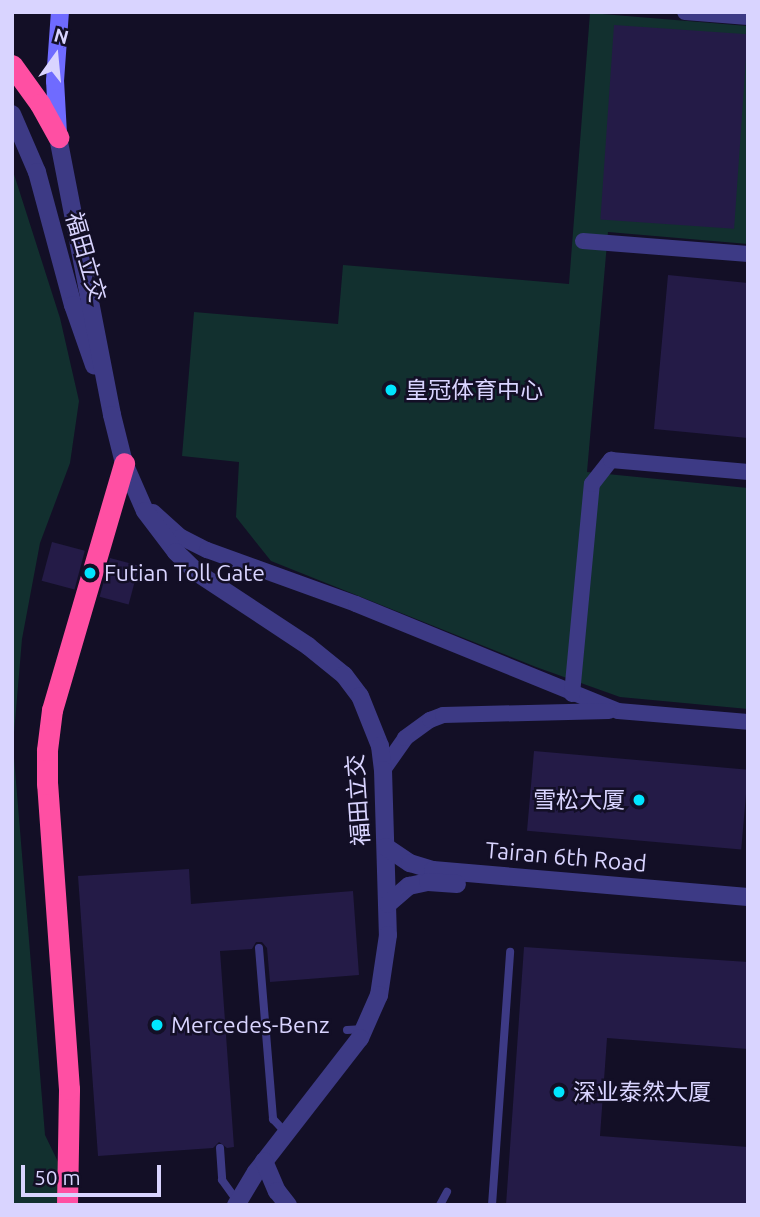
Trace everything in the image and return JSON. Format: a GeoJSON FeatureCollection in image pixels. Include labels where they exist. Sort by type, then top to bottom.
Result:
{"type":"FeatureCollection","features":[{"type":"Feature","properties":{"kind":"highway"},"geometry":{"type":"LineString","coordinates":[[12,65],[40,104],[58,137]]}},
{"type":"Feature","properties":{"kind":"highway"},"geometry":{"type":"LineString","coordinates":[[67,1205],[69,1150],[66,1039],[47,784],[47,750],[52,710],[124,463]]}},
{"type":"Feature","properties":{"kind":"main road"},"geometry":{"type":"LineString","coordinates":[[58,137],[55,80],[60,12]]}},
{"type":"Feature","properties":{"kind":"street"},"geometry":{"type":"LineString","coordinates":[[685,12],[748,17]]}},
{"type":"Feature","properties":{"kind":"street","name":"福田立交"},"geometry":{"type":"LineString","coordinates":[[12,114],[37,172],[73,305],[112,415]]}},
{"type":"Feature","properties":{"kind":"street","name":"福田立交"},"geometry":{"type":"LineString","coordinates":[[58,137],[112,415],[124,463],[136,492],[156,527],[199,574],[308,646],[344,675],[360,696],[371,719],[383,770],[388,904],[384,968],[379,995],[237,1204]]}},
{"type":"Feature","properties":{"kind":"street"},"geometry":{"type":"LineString","coordinates":[[583,241],[748,254]]}},
{"type":"Feature","properties":{"kind":"street"},"geometry":{"type":"LineString","coordinates":[[572,694],[592,484],[611,460],[748,472]]}},
{"type":"Feature","properties":{"kind":"street"},"geometry":{"type":"LineString","coordinates":[[136,492],[181,537],[207,551],[356,604],[618,711]]}},
{"type":"Feature","properties":{"kind":"street"},"geometry":{"type":"LineString","coordinates":[[383,770],[405,738],[430,720],[443,715],[618,711],[748,722]]}},
{"type":"Feature","properties":{"kind":"street","name":"Tairan 6th Road"},"geometry":{"type":"LineString","coordinates":[[386,847],[410,863],[433,870],[748,897]]}},
{"type":"Feature","properties":{"kind":"street","name":"Tairan 6th Road"},"geometry":{"type":"LineString","coordinates":[[388,904],[402,890],[428,882],[748,908]]}},
{"type":"Feature","properties":{"kind":"street"},"geometry":{"type":"LineString","coordinates":[[264,1161],[277,1191],[288,1205]]}},
{"type":"Feature","properties":{"kind":"lane"},"geometry":{"type":"LineString","coordinates":[[259,948],[273,1119],[286,1133]]}},
{"type":"Feature","properties":{"kind":"lane"},"geometry":{"type":"LineString","coordinates":[[492,1205],[510,952]]}},
{"type":"Feature","properties":{"kind":"lane"},"geometry":{"type":"LineString","coordinates":[[220,1148],[222,1180],[237,1204]]}},
{"type":"Feature","properties":{"kind":"lane"},"geometry":{"type":"LineString","coordinates":[[440,1205],[447,1192]]}},
{"type":"Feature","properties":{"kind":"green space","name":"皇冠体育中心"},"geometry":{"type":"Polygon","coordinates":[[[590,13],[748,26],[748,244],[608,232],[587,472],[748,488],[748,709],[620,697],[536,667],[271,561],[236,517],[239,462],[182,456],[194,312],[338,324],[343,265],[569,284],[590,13]]]}},
{"type":"Feature","properties":{"kind":"green space"},"geometry":{"type":"Polygon","coordinates":[[[12,168],[60,318],[79,401],[70,463],[40,543],[22,639],[13,745],[45,1135],[79,1205],[12,1205],[12,168]]]}},
{"type":"Feature","properties":{"kind":"building"},"geometry":{"type":"Polygon","coordinates":[[[614,25],[748,34],[734,229],[600,220],[614,25]]]}},
{"type":"Feature","properties":{"kind":"building"},"geometry":{"type":"Polygon","coordinates":[[[668,275],[748,283],[748,438],[654,429],[668,275]]]}},
{"type":"Feature","properties":{"kind":"building"},"geometry":{"type":"Polygon","coordinates":[[[52,542],[85,551],[74,589],[42,581],[52,542]]]}},
{"type":"Feature","properties":{"kind":"building"},"geometry":{"type":"Polygon","coordinates":[[[110,558],[139,566],[129,604],[100,597],[110,558]]]}},
{"type":"Feature","properties":{"kind":"building","name":"雪松大厦"},"geometry":{"type":"Polygon","coordinates":[[[534,751],[748,770],[741,849],[527,831],[534,751]]]}},
{"type":"Feature","properties":{"kind":"building","name":"Mercedes-Benz"},"geometry":{"type":"Polygon","coordinates":[[[189,869],[191,904],[353,891],[359,975],[270,982],[267,948],[262,942],[256,942],[252,949],[220,951],[234,1147],[227,1148],[219,1142],[213,1148],[98,1156],[78,876],[189,869]]]}},
{"type":"Feature","properties":{"kind":"building","name":"深业泰然大厦"},"geometry":{"type":"Polygon","coordinates":[[[524,947],[748,962],[748,1049],[607,1038],[600,1136],[748,1147],[748,1205],[506,1205],[524,947]]]}},
{"type":"Feature","properties":{"kind":"place","name":"皇冠体育中心"},"geometry":{"type":"Point","coordinates":[391,390]}},
{"type":"Feature","properties":{"kind":"place","name":"Futian Toll Gate"},"geometry":{"type":"Point","coordinates":[90,573]}},
{"type":"Feature","properties":{"kind":"place","name":"雪松大厦"},"geometry":{"type":"Point","coordinates":[639,800]}},
{"type":"Feature","properties":{"kind":"place","name":"Mercedes-Benz"},"geometry":{"type":"Point","coordinates":[157,1025]}},
{"type":"Feature","properties":{"kind":"place","name":"深业泰然大厦"},"geometry":{"type":"Point","coordinates":[559,1092]}}]}
